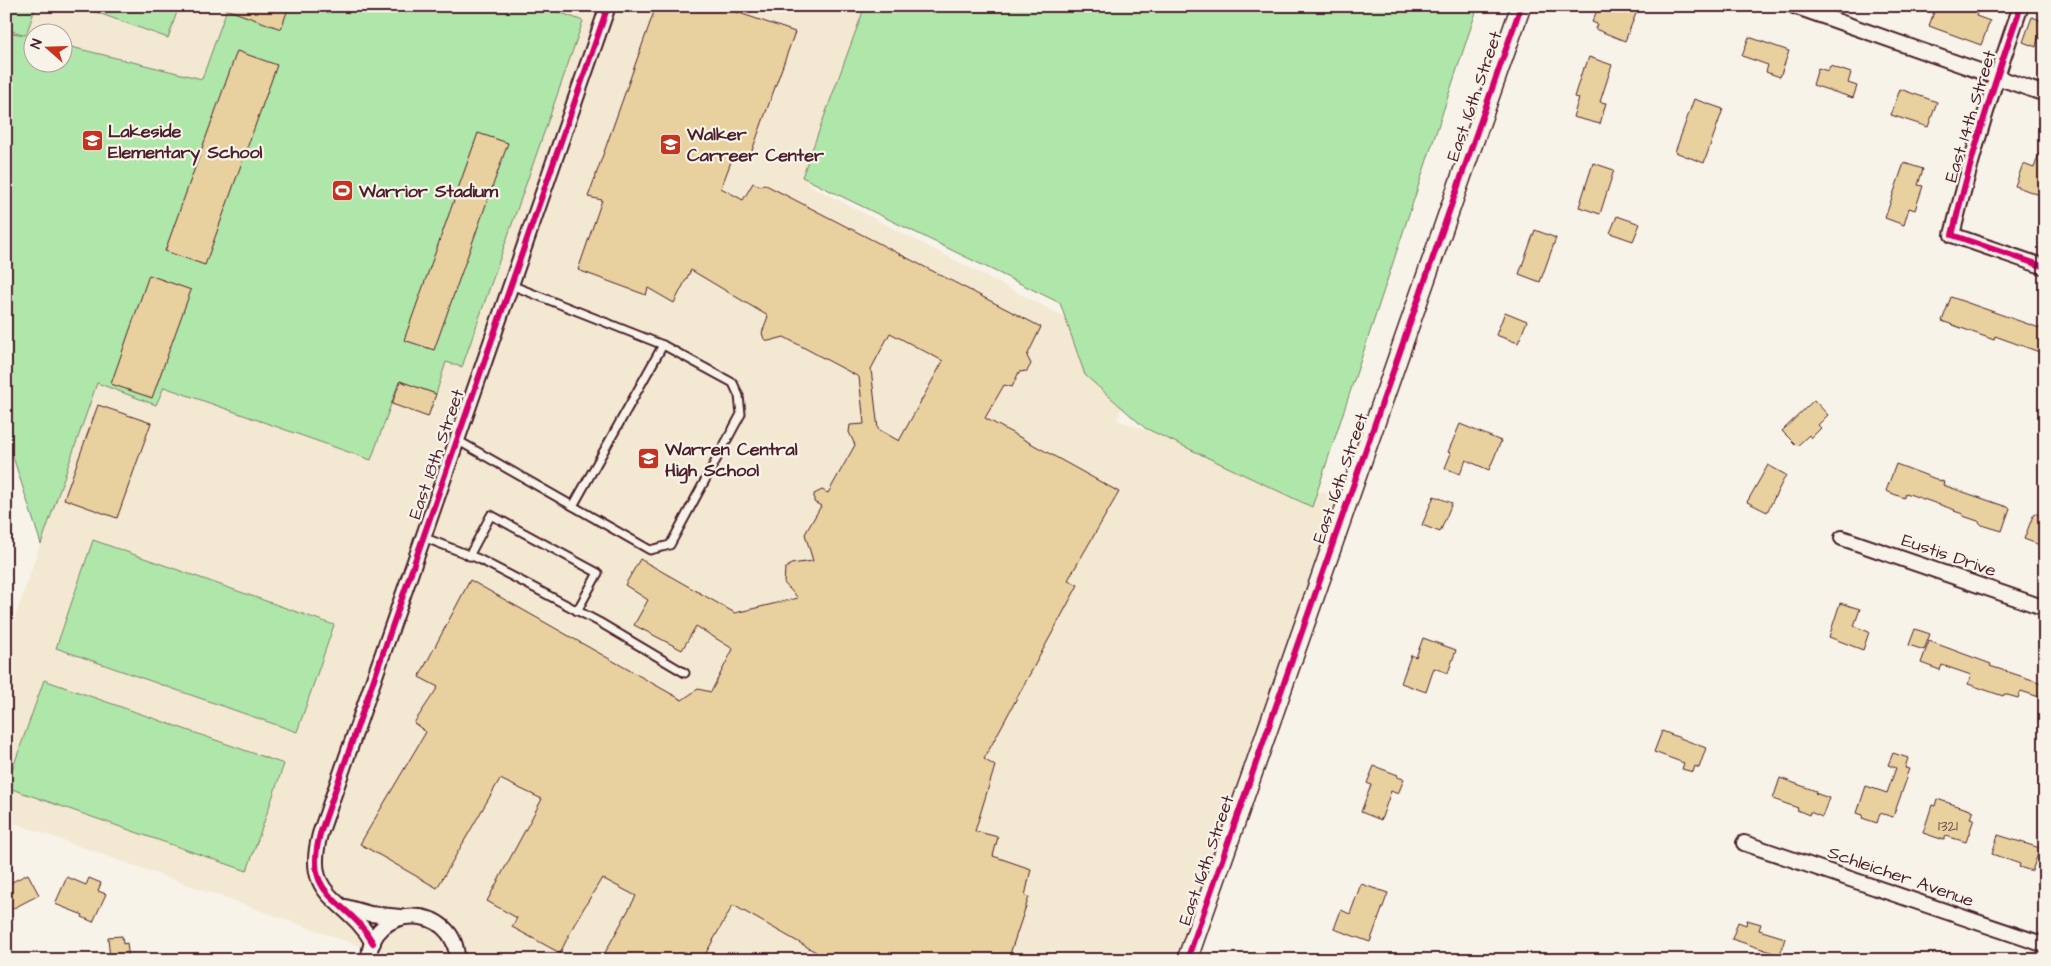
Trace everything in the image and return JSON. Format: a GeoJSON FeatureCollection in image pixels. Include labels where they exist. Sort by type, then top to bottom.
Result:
{"type":"FeatureCollection","features":[{"type":"Feature","properties":{"kind":"street","name":"East 18th Street"},"geometry":{"type":"LineString","coordinates":[[369,954],[357,920],[331,898],[322,887],[316,871],[315,852],[608,6]]}},
{"type":"Feature","properties":{"kind":"street","name":"East 16th Street"},"geometry":{"type":"LineString","coordinates":[[1187,960],[1520,6]]}},
{"type":"Feature","properties":{"kind":"street"},"geometry":{"type":"LineString","coordinates":[[1794,6],[2045,94]]}},
{"type":"Feature","properties":{"kind":"street","name":"East 14th Street"},"geometry":{"type":"LineString","coordinates":[[2021,6],[1996,76],[1970,162],[1952,235],[2045,267]]}},
{"type":"Feature","properties":{"kind":"street","name":"Eustis Drive"},"geometry":{"type":"LineString","coordinates":[[1842,538],[2045,608]]}},
{"type":"Feature","properties":{"kind":"street","name":"Schleicher Avenue"},"geometry":{"type":"LineString","coordinates":[[1744,843],[2045,945]]}},
{"type":"Feature","properties":{"kind":"street"},"geometry":{"type":"LineString","coordinates":[[342,906],[377,915],[427,918],[438,923],[454,942],[456,960]]}},
{"type":"Feature","properties":{"kind":"street"},"geometry":{"type":"LineString","coordinates":[[369,954],[382,929],[391,921],[403,917]]}},
{"type":"Feature","properties":{"kind":"lane"},"geometry":{"type":"LineString","coordinates":[[457,440],[650,550],[670,545],[741,414],[739,396],[733,383],[663,345],[512,285]]}},
{"type":"Feature","properties":{"kind":"lane"},"geometry":{"type":"LineString","coordinates":[[572,506],[663,345]]}},
{"type":"Feature","properties":{"kind":"lane"},"geometry":{"type":"LineString","coordinates":[[469,556],[491,516],[598,573],[577,611]]}},
{"type":"Feature","properties":{"kind":"lane"},"geometry":{"type":"LineString","coordinates":[[423,537],[469,556],[577,611],[686,673]]}},
{"type":"Feature","properties":{"kind":"shaded area","name":"Warren Central High School"},"geometry":{"type":"Polygon","coordinates":[[[6,6],[867,6],[869,12],[807,184],[1140,356],[1117,420],[1339,498],[1178,960],[390,960],[391,957],[6,820],[6,644],[136,264],[6,219],[6,6]]]}},
{"type":"Feature","properties":{"kind":"green space","name":"Warrior Stadium"},"geometry":{"type":"Polygon","coordinates":[[[6,6],[36,6],[30,22],[22,22],[22,34],[6,29],[6,6]]]}},
{"type":"Feature","properties":{"kind":"green space"},"geometry":{"type":"Polygon","coordinates":[[[79,6],[179,6],[168,38],[79,6]]]}},
{"type":"Feature","properties":{"kind":"green space","name":"Warrior Stadium"},"geometry":{"type":"Polygon","coordinates":[[[228,6],[543,6],[583,21],[462,367],[446,362],[436,394],[399,382],[371,460],[164,387],[156,405],[97,383],[41,544],[6,435],[6,32],[22,35],[22,72],[72,72],[72,47],[202,79],[228,6]]]}},
{"type":"Feature","properties":{"kind":"green space"},"geometry":{"type":"Polygon","coordinates":[[[865,6],[1478,6],[1312,507],[1145,428],[1085,375],[1060,303],[802,177],[865,6]]]}},
{"type":"Feature","properties":{"kind":"green space"},"geometry":{"type":"Polygon","coordinates":[[[93,540],[334,625],[297,732],[56,648],[93,540]]]}},
{"type":"Feature","properties":{"kind":"green space"},"geometry":{"type":"Polygon","coordinates":[[[44,680],[284,764],[247,871],[6,787],[44,680]]]}},
{"type":"Feature","properties":{"kind":"building"},"geometry":{"type":"Polygon","coordinates":[[[223,6],[289,6],[281,29],[223,8],[223,6]]]}},
{"type":"Feature","properties":{"kind":"building","name":"Warren Central High School"},"geometry":{"type":"Polygon","coordinates":[[[656,6],[719,6],[795,32],[749,159],[734,154],[721,188],[743,200],[753,183],[760,186],[764,184],[1041,327],[1027,356],[1031,364],[1027,371],[1019,372],[1012,387],[1004,385],[985,418],[1119,492],[1068,580],[1078,585],[984,759],[995,766],[975,831],[998,837],[993,856],[1031,869],[1025,896],[1029,897],[1008,960],[830,960],[733,905],[702,960],[601,960],[636,896],[602,878],[576,921],[560,953],[512,927],[517,918],[487,901],[542,799],[500,779],[437,888],[360,844],[426,732],[414,723],[438,687],[419,677],[470,580],[682,700],[698,689],[711,692],[733,649],[696,626],[682,650],[634,625],[648,600],[625,585],[640,559],[735,613],[798,598],[784,583],[785,569],[791,564],[813,561],[805,534],[821,506],[814,502],[814,494],[822,490],[828,493],[855,445],[849,432],[850,425],[864,424],[859,377],[784,337],[769,341],[764,339],[762,333],[768,316],[691,270],[674,303],[648,288],[646,295],[578,270],[602,200],[588,197],[656,6]],[[890,333],[871,369],[878,429],[899,441],[943,361],[890,333]]]}},
{"type":"Feature","properties":{"kind":"building"},"geometry":{"type":"Polygon","coordinates":[[[1599,6],[1639,6],[1625,41],[1595,29],[1597,24],[1592,22],[1599,6]]]}},
{"type":"Feature","properties":{"kind":"building"},"geometry":{"type":"Polygon","coordinates":[[[1936,6],[1980,6],[1976,16],[1990,21],[1981,45],[1929,26],[1936,6]]]}},
{"type":"Feature","properties":{"kind":"building"},"geometry":{"type":"Polygon","coordinates":[[[2032,17],[2045,22],[2045,40],[2038,38],[2036,47],[2023,42],[2032,17]]]}},
{"type":"Feature","properties":{"kind":"building"},"geometry":{"type":"Polygon","coordinates":[[[1749,37],[1789,51],[1780,77],[1766,72],[1768,65],[1742,56],[1749,37]]]}},
{"type":"Feature","properties":{"kind":"building"},"geometry":{"type":"Polygon","coordinates":[[[237,51],[277,65],[205,265],[165,251],[237,51]]]}},
{"type":"Feature","properties":{"kind":"building"},"geometry":{"type":"Polygon","coordinates":[[[1589,57],[1612,65],[1600,102],[1606,103],[1600,124],[1573,117],[1579,98],[1574,97],[1583,68],[1585,68],[1589,57]]]}},
{"type":"Feature","properties":{"kind":"building"},"geometry":{"type":"Polygon","coordinates":[[[1830,66],[1851,73],[1848,83],[1857,86],[1853,98],[1813,85],[1818,68],[1828,71],[1830,66]]]}},
{"type":"Feature","properties":{"kind":"building"},"geometry":{"type":"Polygon","coordinates":[[[1900,89],[1937,102],[1928,127],[1891,115],[1900,89]]]}},
{"type":"Feature","properties":{"kind":"building"},"geometry":{"type":"Polygon","coordinates":[[[1694,99],[1723,109],[1704,163],[1675,152],[1694,99]]]}},
{"type":"Feature","properties":{"kind":"building"},"geometry":{"type":"Polygon","coordinates":[[[478,133],[508,143],[434,350],[404,340],[478,133]]]}},
{"type":"Feature","properties":{"kind":"building"},"geometry":{"type":"Polygon","coordinates":[[[2043,142],[2045,142],[2045,197],[2015,186],[2023,164],[2034,168],[2043,142]]]}},
{"type":"Feature","properties":{"kind":"building"},"geometry":{"type":"Polygon","coordinates":[[[1593,163],[1614,170],[1600,214],[1579,207],[1593,163]]]}},
{"type":"Feature","properties":{"kind":"building"},"geometry":{"type":"Polygon","coordinates":[[[1904,163],[1923,169],[1918,185],[1923,186],[1915,210],[1909,208],[1904,225],[1885,218],[1904,163]]]}},
{"type":"Feature","properties":{"kind":"building"},"geometry":{"type":"Polygon","coordinates":[[[1617,216],[1640,224],[1633,241],[1610,233],[1617,216]]]}},
{"type":"Feature","properties":{"kind":"building"},"geometry":{"type":"Polygon","coordinates":[[[1535,230],[1556,238],[1540,282],[1519,274],[1535,230]]]}},
{"type":"Feature","properties":{"kind":"building"},"geometry":{"type":"Polygon","coordinates":[[[149,275],[191,290],[152,398],[111,384],[149,275]]]}},
{"type":"Feature","properties":{"kind":"building"},"geometry":{"type":"Polygon","coordinates":[[[1951,297],[2045,330],[2045,354],[1995,336],[1994,340],[1942,321],[1951,297]]]}},
{"type":"Feature","properties":{"kind":"building"},"geometry":{"type":"Polygon","coordinates":[[[1505,312],[1527,321],[1518,343],[1496,335],[1505,312]]]}},
{"type":"Feature","properties":{"kind":"building"},"geometry":{"type":"Polygon","coordinates":[[[400,381],[436,394],[428,417],[392,404],[400,381]]]}},
{"type":"Feature","properties":{"kind":"building"},"geometry":{"type":"Polygon","coordinates":[[[1814,400],[1828,415],[1818,425],[1821,428],[1811,438],[1809,435],[1797,446],[1782,431],[1814,400]]]}},
{"type":"Feature","properties":{"kind":"building"},"geometry":{"type":"Polygon","coordinates":[[[98,405],[151,423],[117,518],[64,499],[98,405]]]}},
{"type":"Feature","properties":{"kind":"building"},"geometry":{"type":"Polygon","coordinates":[[[1460,424],[1501,441],[1489,470],[1466,460],[1460,474],[1445,468],[1451,453],[1448,452],[1460,424]]]}},
{"type":"Feature","properties":{"kind":"building"},"geometry":{"type":"Polygon","coordinates":[[[1896,464],[1944,482],[1943,485],[2010,508],[2002,531],[1982,525],[1978,521],[1963,516],[1963,514],[1955,510],[1906,493],[1904,498],[1886,491],[1896,464]]]}},
{"type":"Feature","properties":{"kind":"building"},"geometry":{"type":"Polygon","coordinates":[[[1768,465],[1786,475],[1767,512],[1747,502],[1768,465]]]}},
{"type":"Feature","properties":{"kind":"building"},"geometry":{"type":"Polygon","coordinates":[[[1434,496],[1452,503],[1440,532],[1422,525],[1434,496]]]}},
{"type":"Feature","properties":{"kind":"building"},"geometry":{"type":"Polygon","coordinates":[[[2034,513],[2045,517],[2045,547],[2024,539],[2034,513]]]}},
{"type":"Feature","properties":{"kind":"building"},"geometry":{"type":"Polygon","coordinates":[[[1840,603],[1860,609],[1854,626],[1869,632],[1863,650],[1829,637],[1840,603]]]}},
{"type":"Feature","properties":{"kind":"building"},"geometry":{"type":"Polygon","coordinates":[[[1915,629],[1930,634],[1924,650],[1909,645],[1915,629]]]}},
{"type":"Feature","properties":{"kind":"building"},"geometry":{"type":"Polygon","coordinates":[[[1423,638],[1456,650],[1448,673],[1434,668],[1426,692],[1401,683],[1411,655],[1416,657],[1423,638]]]}},
{"type":"Feature","properties":{"kind":"building"},"geometry":{"type":"Polygon","coordinates":[[[1929,641],[1991,664],[1990,666],[2045,684],[2045,699],[2021,691],[2018,698],[2004,694],[2003,696],[1968,684],[1971,675],[1942,665],[1940,670],[1921,663],[1929,641]]]}},
{"type":"Feature","properties":{"kind":"building"},"geometry":{"type":"Polygon","coordinates":[[[1662,731],[1706,748],[1699,768],[1695,766],[1693,772],[1682,769],[1684,763],[1654,752],[1662,731]]]}},
{"type":"Feature","properties":{"kind":"building"},"geometry":{"type":"Polygon","coordinates":[[[1893,753],[1908,758],[1905,768],[1909,769],[1893,817],[1880,813],[1877,823],[1862,818],[1863,815],[1857,813],[1866,786],[1887,793],[1896,768],[1888,765],[1893,753]]]}},
{"type":"Feature","properties":{"kind":"building"},"geometry":{"type":"Polygon","coordinates":[[[1374,766],[1404,779],[1398,794],[1391,791],[1381,820],[1361,812],[1371,785],[1367,783],[1374,766]]]}},
{"type":"Feature","properties":{"kind":"building"},"geometry":{"type":"Polygon","coordinates":[[[1780,778],[1816,791],[1815,793],[1829,798],[1822,817],[1810,812],[1809,815],[1797,810],[1798,808],[1773,799],[1780,778]]]}},
{"type":"Feature","properties":{"kind":"building"},"geometry":{"type":"Polygon","coordinates":[[[1937,799],[1973,811],[1970,818],[1974,819],[1966,842],[1946,836],[1944,840],[1923,833],[1932,805],[1935,806],[1937,799]]]}},
{"type":"Feature","properties":{"kind":"building"},"geometry":{"type":"Polygon","coordinates":[[[1998,835],[2040,848],[2032,871],[2019,867],[2020,864],[1992,854],[1998,835]]]}},
{"type":"Feature","properties":{"kind":"building"},"geometry":{"type":"Polygon","coordinates":[[[28,874],[39,895],[6,912],[6,885],[28,874]]]}},
{"type":"Feature","properties":{"kind":"building"},"geometry":{"type":"Polygon","coordinates":[[[67,877],[86,885],[89,878],[101,883],[98,891],[106,894],[93,922],[82,917],[83,915],[55,904],[67,877]]]}},
{"type":"Feature","properties":{"kind":"building"},"geometry":{"type":"Polygon","coordinates":[[[1361,884],[1388,893],[1370,942],[1334,929],[1341,910],[1350,914],[1361,884]]]}},
{"type":"Feature","properties":{"kind":"building"},"geometry":{"type":"Polygon","coordinates":[[[1747,920],[1761,924],[1759,930],[1785,938],[1780,955],[1732,939],[1738,922],[1746,925],[1747,920]]]}},
{"type":"Feature","properties":{"kind":"building"},"geometry":{"type":"Polygon","coordinates":[[[122,936],[123,944],[127,943],[129,960],[110,960],[108,937],[122,936]]]}},
{"type":"Feature","properties":{"kind":"cycle path"},"geometry":{"type":"LineString","coordinates":[[373,943],[363,928],[322,886],[317,873],[316,856],[320,834],[608,6]]}},
{"type":"Feature","properties":{"kind":"cycle path"},"geometry":{"type":"LineString","coordinates":[[1187,960],[1521,6]]}},
{"type":"Feature","properties":{"kind":"cycle path"},"geometry":{"type":"LineString","coordinates":[[2021,6],[1984,120],[1952,235],[2045,267]]}},
{"type":"Feature","properties":{"kind":"place","name":"Lakeside Elementary School"},"geometry":{"type":"Point","coordinates":[92,141]}},
{"type":"Feature","properties":{"kind":"place","name":"Walker Carreer Center"},"geometry":{"type":"Point","coordinates":[671,144]}},
{"type":"Feature","properties":{"kind":"place","name":"Warrior Stadium"},"geometry":{"type":"Point","coordinates":[343,191]}},
{"type":"Feature","properties":{"kind":"place","name":"Warren Central High School"},"geometry":{"type":"Point","coordinates":[649,459]}}]}
